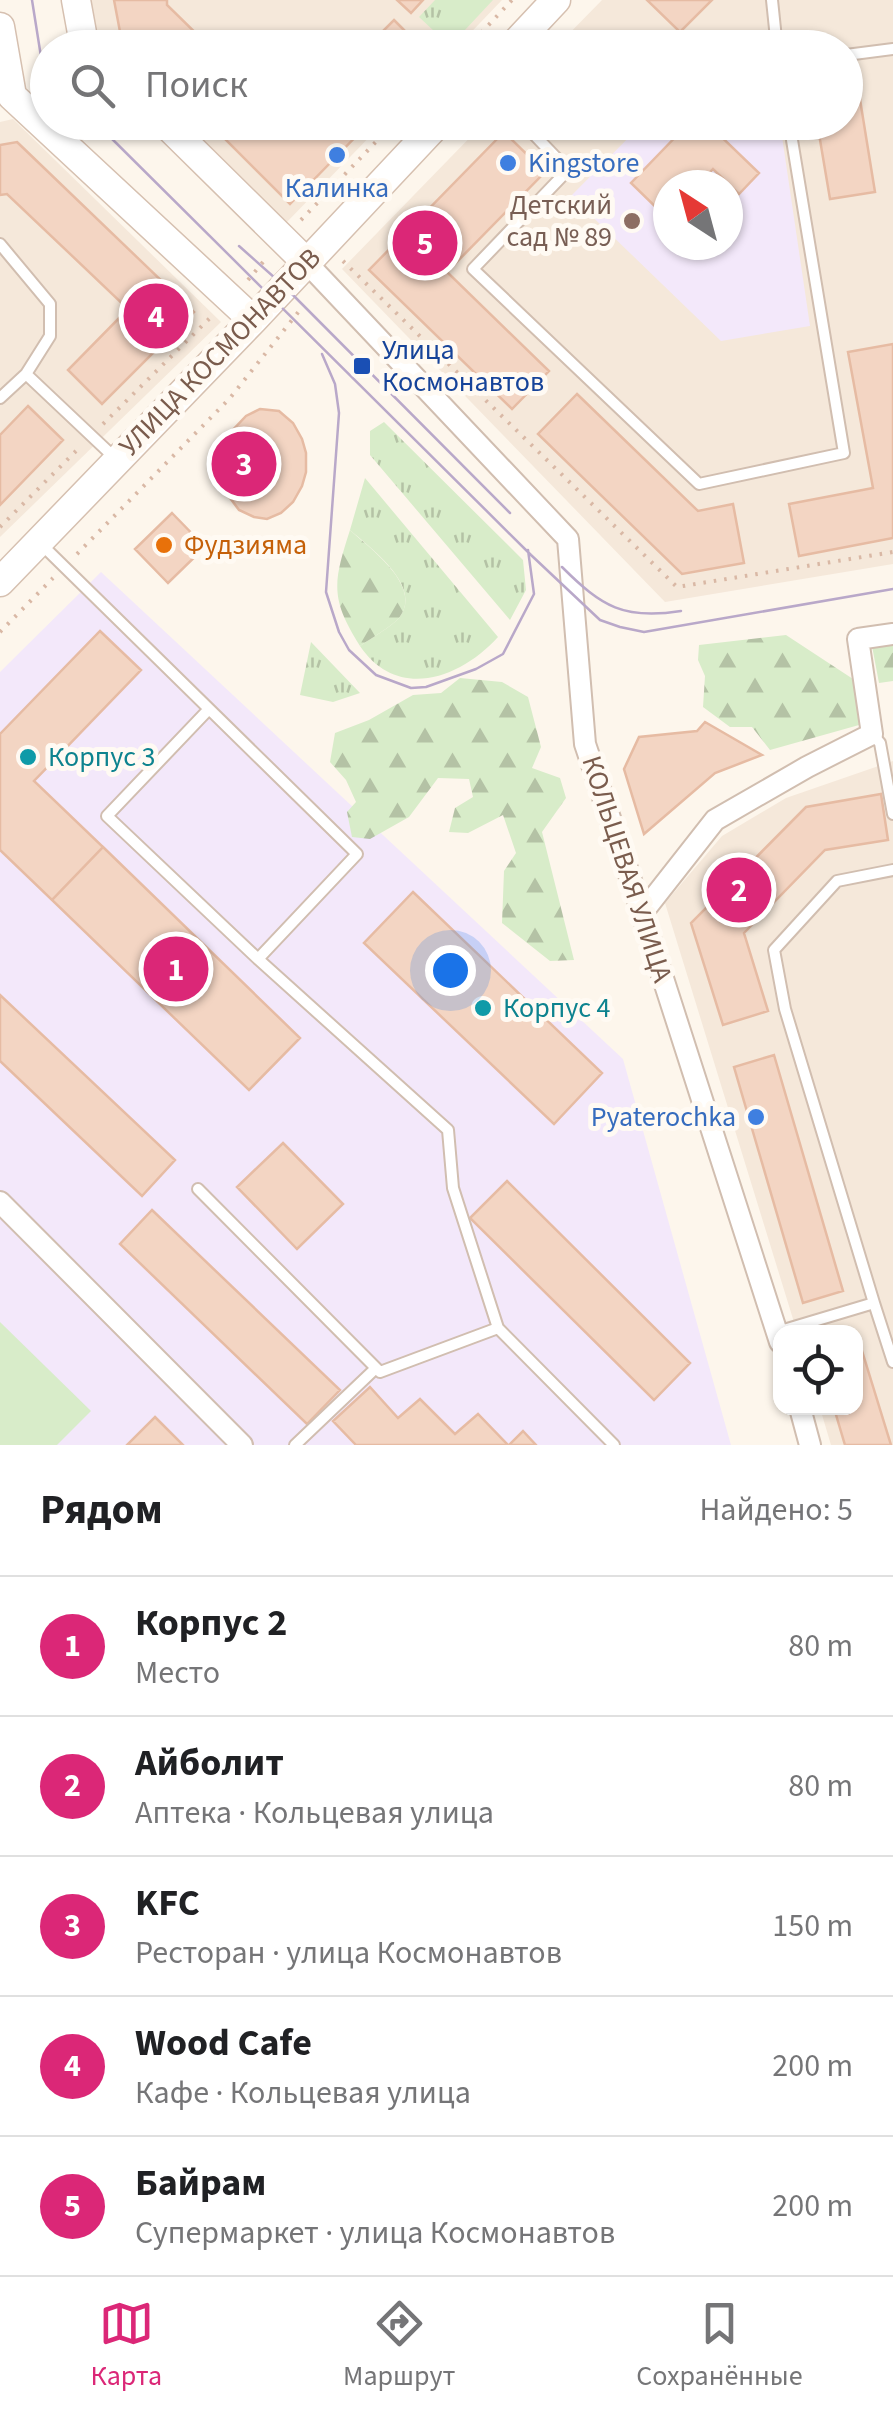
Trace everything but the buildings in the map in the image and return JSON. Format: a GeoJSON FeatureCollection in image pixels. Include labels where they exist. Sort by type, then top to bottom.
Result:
{"type":"FeatureCollection","features":[{"type":"Feature","properties":{"kind":"main road"},"geometry":{"type":"LineString","coordinates":[[76,0],[81,30]]}},
{"type":"Feature","properties":{"kind":"main road"},"geometry":{"type":"LineString","coordinates":[[528,30],[556,0]]}},
{"type":"Feature","properties":{"kind":"main road"},"geometry":{"type":"LineString","coordinates":[[0,28],[6,97],[30,119]]}},
{"type":"Feature","properties":{"kind":"main road"},"geometry":{"type":"LineString","coordinates":[[54,140],[254,320]]}},
{"type":"Feature","properties":{"kind":"main road","name":"КОЛЬЦЕВАЯ УЛИЦА"},"geometry":{"type":"LineString","coordinates":[[182,140],[314,271]]}},
{"type":"Feature","properties":{"kind":"main road","name":"УЛИЦА КОСМОНАВТОВ"},"geometry":{"type":"LineString","coordinates":[[0,582],[254,320],[314,271],[424,140]]}},
{"type":"Feature","properties":{"kind":"street","name":"КОЛЬЦЕВАЯ УЛИЦА"},"geometry":{"type":"LineString","coordinates":[[314,271],[568,539],[585,744],[775,1325]]}},
{"type":"Feature","properties":{"kind":"street"},"geometry":{"type":"LineString","coordinates":[[642,913],[714,820],[872,734],[858,639],[893,634]]}},
{"type":"Feature","properties":{"kind":"street"},"geometry":{"type":"LineString","coordinates":[[0,1202],[242,1445]]}},
{"type":"Feature","properties":{"kind":"street"},"geometry":{"type":"LineString","coordinates":[[802,1415],[810,1445]]}},
{"type":"Feature","properties":{"kind":"lane"},"geometry":{"type":"LineString","coordinates":[[772,0],[775,30]]}},
{"type":"Feature","properties":{"kind":"lane"},"geometry":{"type":"LineString","coordinates":[[863,53],[893,49]]}},
{"type":"Feature","properties":{"kind":"lane"},"geometry":{"type":"LineString","coordinates":[[539,140],[568,170],[473,269],[700,484],[844,453],[792,140]]}},
{"type":"Feature","properties":{"kind":"lane"},"geometry":{"type":"LineString","coordinates":[[0,244],[50,304],[50,336],[26,374],[0,398]]}},
{"type":"Feature","properties":{"kind":"lane"},"geometry":{"type":"LineString","coordinates":[[26,374],[117,460]]}},
{"type":"Feature","properties":{"kind":"lane"},"geometry":{"type":"LineString","coordinates":[[39,541],[357,854],[258,959]]}},
{"type":"Feature","properties":{"kind":"lane"},"geometry":{"type":"LineString","coordinates":[[210,709],[107,816],[448,1130],[453,1188],[498,1328],[614,1445]]}},
{"type":"Feature","properties":{"kind":"lane"},"geometry":{"type":"LineString","coordinates":[[872,734],[880,744],[893,814]]}},
{"type":"Feature","properties":{"kind":"lane"},"geometry":{"type":"LineString","coordinates":[[893,870],[837,881],[774,950],[785,1008],[893,1362]]}},
{"type":"Feature","properties":{"kind":"lane"},"geometry":{"type":"LineString","coordinates":[[198,1189],[380,1372],[498,1328]]}},
{"type":"Feature","properties":{"kind":"lane"},"geometry":{"type":"LineString","coordinates":[[813,1325],[874,1303]]}},
{"type":"Feature","properties":{"kind":"lane"},"geometry":{"type":"LineString","coordinates":[[295,1445],[376,1368]]}},
{"type":"Feature","properties":{"kind":"path"},"geometry":{"type":"LineString","coordinates":[[484,30],[512,0]]}},
{"type":"Feature","properties":{"kind":"path"},"geometry":{"type":"LineString","coordinates":[[0,527],[250,278],[282,238],[377,140]]}},
{"type":"Feature","properties":{"kind":"path"},"geometry":{"type":"LineString","coordinates":[[0,632],[230,398],[294,320],[314,271],[339,257],[678,587],[893,552]]}},
{"type":"Feature","properties":{"kind":"shaded area"},"geometry":{"type":"Polygon","coordinates":[[[90,0],[502,0],[473,30],[96,30],[90,0]]]}},
{"type":"Feature","properties":{"kind":"shaded area"},"geometry":{"type":"Polygon","coordinates":[[[602,0],[893,0],[893,564],[665,602],[342,269],[467,140],[863,140],[863,30],[573,30],[602,0]]]}},
{"type":"Feature","properties":{"kind":"shaded area"},"geometry":{"type":"Polygon","coordinates":[[[13,119],[30,140],[35,140],[221,322],[0,537],[0,122],[13,119]]]}},
{"type":"Feature","properties":{"kind":"shaded area"},"geometry":{"type":"Polygon","coordinates":[[[199,140],[367,140],[286,223],[199,140]]]}},
{"type":"Feature","properties":{"kind":"shaded area","name":"Детский сад № 89"},"geometry":{"type":"Polygon","coordinates":[[[626,140],[783,140],[810,326],[721,341],[571,196],[626,140]]]}},
{"type":"Feature","properties":{"kind":"shaded area"},"geometry":{"type":"Polygon","coordinates":[[[101,572],[623,1059],[731,1445],[0,1445],[0,672],[101,572]]]}},
{"type":"Feature","properties":{"kind":"shaded area"},"geometry":{"type":"Polygon","coordinates":[[[893,761],[893,1445],[831,1445],[822,1415],[863,1415],[863,1325],[795,1325],[665,903],[722,836],[786,798],[893,761]]]}},
{"type":"Feature","properties":{"kind":"green space"},"geometry":{"type":"Polygon","coordinates":[[[435,0],[493,0],[465,30],[433,30],[419,17],[435,0]]]}},
{"type":"Feature","properties":{"kind":"green space"},"geometry":{"type":"Polygon","coordinates":[[[384,422],[523,560],[526,590],[510,620],[370,455],[370,431],[384,422]]]}},
{"type":"Feature","properties":{"kind":"green space"},"geometry":{"type":"Polygon","coordinates":[[[365,478],[498,637],[466,664],[429,678],[410,678],[392,674],[360,646],[399,618],[405,606],[400,581],[381,557],[350,530],[365,478]]]}},
{"type":"Feature","properties":{"kind":"green space"},"geometry":{"type":"Polygon","coordinates":[[[350,530],[391,569],[405,593],[405,606],[399,618],[360,646],[343,615],[337,590],[350,530]]]}},
{"type":"Feature","properties":{"kind":"green space"},"geometry":{"type":"Polygon","coordinates":[[[786,635],[853,679],[859,725],[770,750],[752,727],[730,727],[703,707],[705,676],[698,660],[699,645],[786,635]]]}},
{"type":"Feature","properties":{"kind":"green space"},"geometry":{"type":"Polygon","coordinates":[[[311,642],[360,693],[333,702],[300,695],[311,642]]]}},
{"type":"Feature","properties":{"kind":"green space"},"geometry":{"type":"Polygon","coordinates":[[[893,642],[893,681],[879,683],[872,646],[893,642]]]}},
{"type":"Feature","properties":{"kind":"green space"},"geometry":{"type":"Polygon","coordinates":[[[460,678],[502,682],[528,697],[541,747],[532,768],[560,778],[566,798],[542,832],[574,960],[550,961],[502,923],[504,871],[516,853],[503,815],[468,833],[449,832],[455,808],[473,797],[469,779],[438,778],[409,817],[370,839],[352,837],[347,812],[356,802],[346,780],[330,762],[335,733],[369,720],[413,695],[441,693],[460,678]]]}},
{"type":"Feature","properties":{"kind":"green space"},"geometry":{"type":"Polygon","coordinates":[[[0,1322],[91,1411],[57,1445],[0,1445],[0,1322]]]}},
{"type":"Feature","properties":{"kind":"tram line"},"geometry":{"type":"LineString","coordinates":[[32,0],[37,30]]}},
{"type":"Feature","properties":{"kind":"tram line"},"geometry":{"type":"LineString","coordinates":[[113,140],[600,620],[644,632],[893,589]]}},
{"type":"Feature","properties":{"kind":"tram line"},"geometry":{"type":"LineString","coordinates":[[239,246],[284,286],[510,513]]}},
{"type":"Feature","properties":{"kind":"tram line"},"geometry":{"type":"LineString","coordinates":[[322,354],[335,384],[339,413],[326,592],[349,650],[376,675],[411,688],[426,687],[476,669],[503,654],[534,594],[528,550]]}},
{"type":"Feature","properties":{"kind":"tram line"},"geometry":{"type":"LineString","coordinates":[[562,567],[589,592],[615,607],[644,614],[681,611]]}},
{"type":"Feature","properties":{"kind":"place","name":"Калинка"},"geometry":{"type":"Point","coordinates":[337,155]}},
{"type":"Feature","properties":{"kind":"place","name":"Kingstore"},"geometry":{"type":"Point","coordinates":[508,163]}},
{"type":"Feature","properties":{"kind":"place","name":"Детский сад № 89"},"geometry":{"type":"Point","coordinates":[632,221]}},
{"type":"Feature","properties":{"kind":"place","name":"Байрам"},"geometry":{"type":"Point","coordinates":[425,243]}},
{"type":"Feature","properties":{"kind":"place","name":"Wood Cafe"},"geometry":{"type":"Point","coordinates":[156,316]}},
{"type":"Feature","properties":{"kind":"place","name":"Улица Космонавтов"},"geometry":{"type":"Point","coordinates":[362,366]}},
{"type":"Feature","properties":{"kind":"place","name":"KFC"},"geometry":{"type":"Point","coordinates":[244,464]}},
{"type":"Feature","properties":{"kind":"place","name":"Фудзияма"},"geometry":{"type":"Point","coordinates":[164,545]}},
{"type":"Feature","properties":{"kind":"place","name":"Корпус 3"},"geometry":{"type":"Point","coordinates":[28,757]}},
{"type":"Feature","properties":{"kind":"place","name":"Айболит"},"geometry":{"type":"Point","coordinates":[739,890]}},
{"type":"Feature","properties":{"kind":"place","name":"Корпус 2"},"geometry":{"type":"Point","coordinates":[176,969]}},
{"type":"Feature","properties":{"kind":"place","name":"Корпус 4"},"geometry":{"type":"Point","coordinates":[483,1008]}},
{"type":"Feature","properties":{"kind":"place","name":"Pyaterochka"},"geometry":{"type":"Point","coordinates":[756,1117]}}]}
